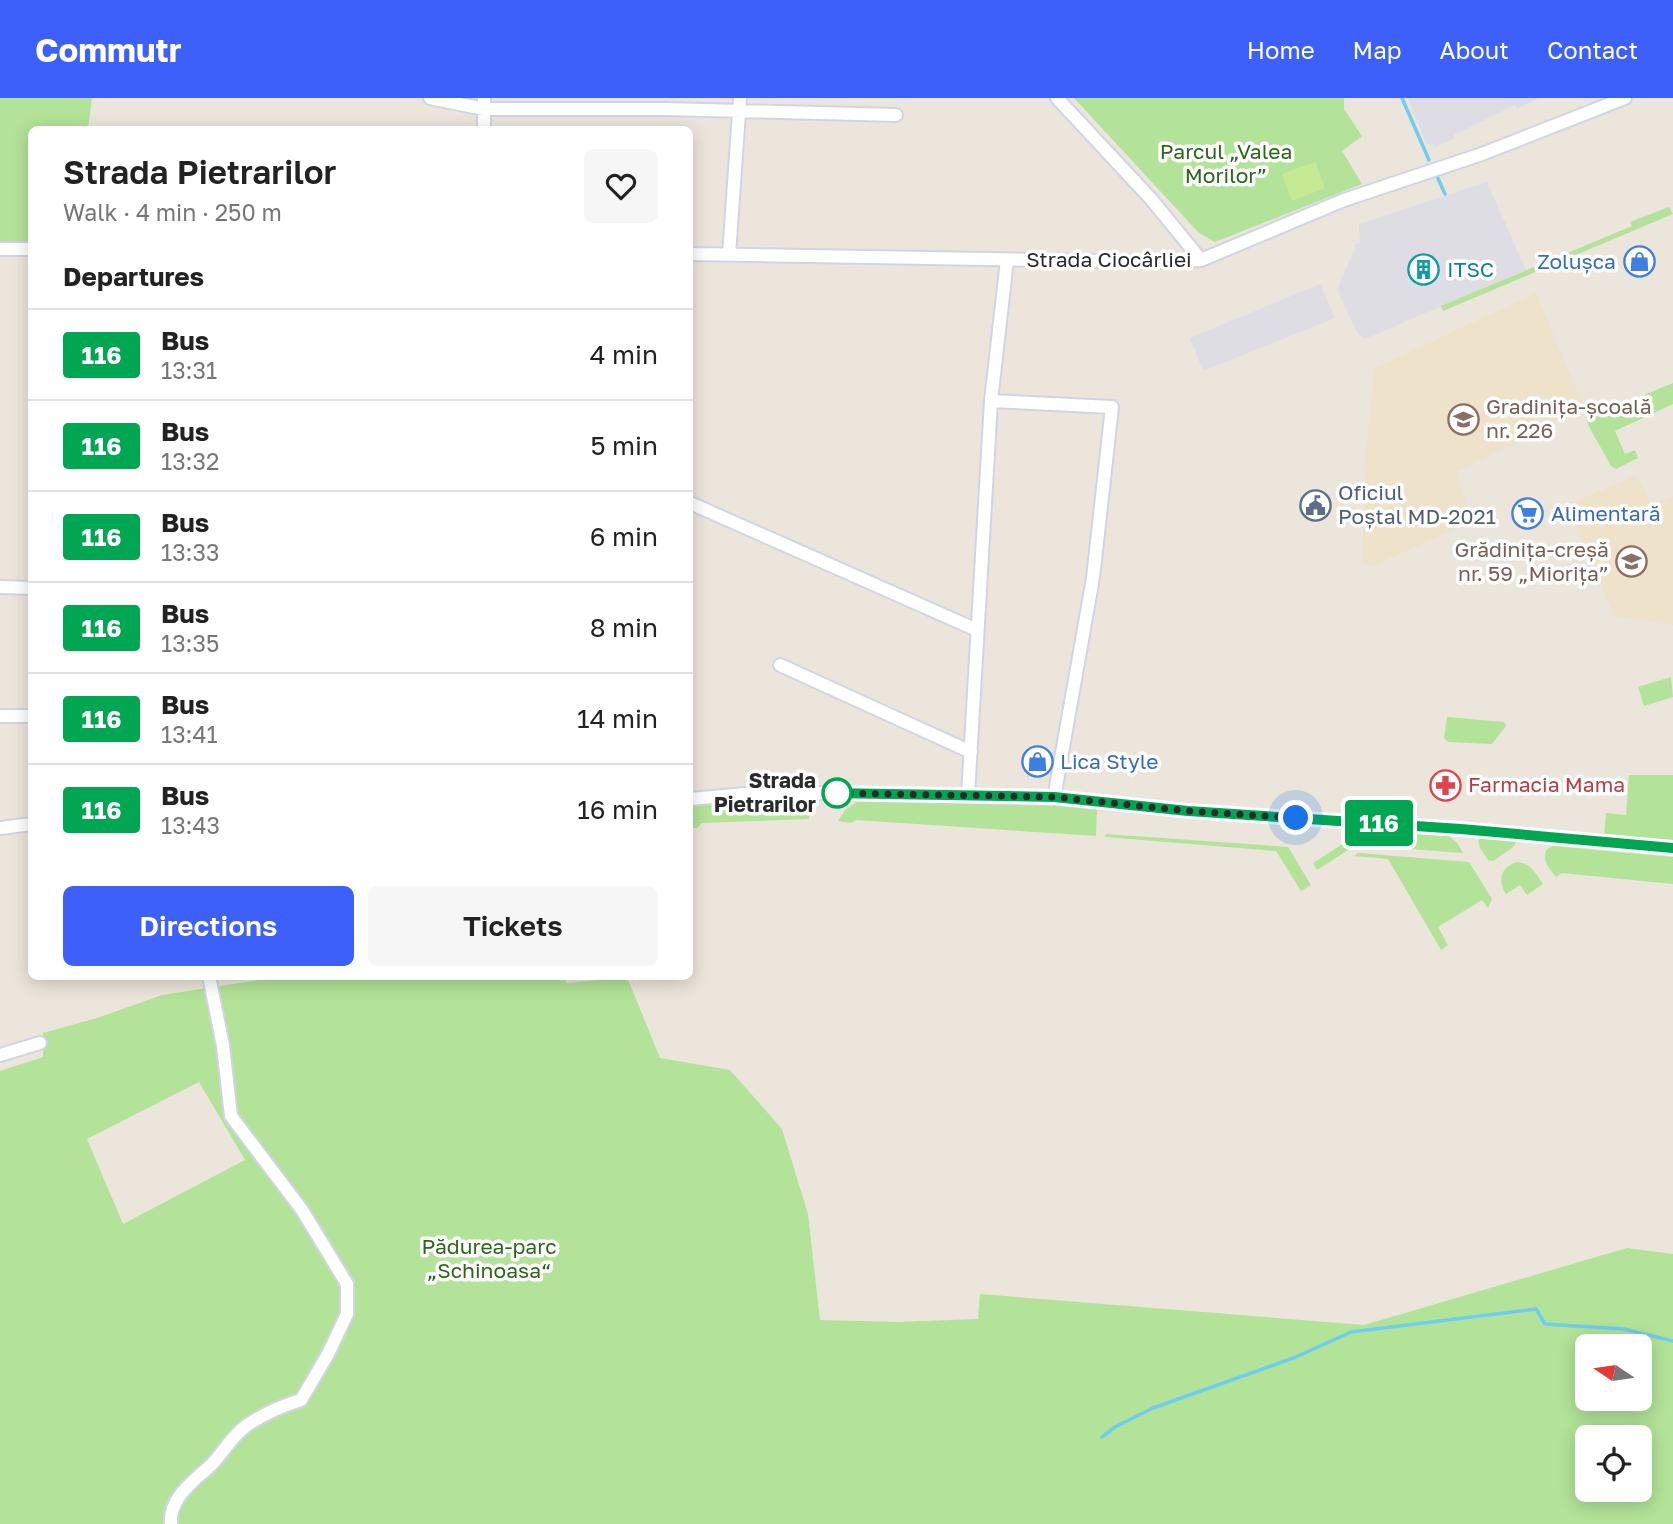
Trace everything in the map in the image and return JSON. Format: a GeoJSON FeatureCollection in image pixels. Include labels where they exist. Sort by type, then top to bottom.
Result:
{"type":"FeatureCollection","features":[{"type":"Feature","properties":{"kind":"street"},"geometry":{"type":"LineString","coordinates":[[430,98],[484,103],[740,104],[896,115]]}},
{"type":"Feature","properties":{"kind":"street"},"geometry":{"type":"LineString","coordinates":[[1058,98],[1151,199],[1201,260]]}},
{"type":"Feature","properties":{"kind":"street","name":"Strada Ciocârliei"},"geometry":{"type":"LineString","coordinates":[[693,254],[1157,262],[1201,260],[1344,200],[1482,154],[1625,98]]}},
{"type":"Feature","properties":{"kind":"street"},"geometry":{"type":"LineString","coordinates":[[484,103],[484,126]]}},
{"type":"Feature","properties":{"kind":"street"},"geometry":{"type":"LineString","coordinates":[[729,255],[740,104]]}},
{"type":"Feature","properties":{"kind":"street"},"geometry":{"type":"LineString","coordinates":[[0,249],[28,249]]}},
{"type":"Feature","properties":{"kind":"street"},"geometry":{"type":"LineString","coordinates":[[968,796],[991,401],[1007,260]]}},
{"type":"Feature","properties":{"kind":"street"},"geometry":{"type":"LineString","coordinates":[[991,401],[1112,407],[1093,578],[1054,797]]}},
{"type":"Feature","properties":{"kind":"street"},"geometry":{"type":"LineString","coordinates":[[693,504],[977,630]]}},
{"type":"Feature","properties":{"kind":"street"},"geometry":{"type":"LineString","coordinates":[[0,587],[28,588]]}},
{"type":"Feature","properties":{"kind":"street"},"geometry":{"type":"LineString","coordinates":[[780,665],[971,752]]}},
{"type":"Feature","properties":{"kind":"street"},"geometry":{"type":"LineString","coordinates":[[0,716],[28,716]]}},
{"type":"Feature","properties":{"kind":"street"},"geometry":{"type":"LineString","coordinates":[[693,799],[767,792],[1054,797],[1188,811],[1461,829],[1673,848]]}},
{"type":"Feature","properties":{"kind":"street"},"geometry":{"type":"LineString","coordinates":[[0,828],[28,824]]}},
{"type":"Feature","properties":{"kind":"street"},"geometry":{"type":"LineString","coordinates":[[171,1524],[170,1512],[185,1488],[212,1464],[244,1427],[277,1408],[301,1400],[328,1354],[346,1314],[347,1284],[302,1210],[231,1116],[223,1046],[210,980]]}},
{"type":"Feature","properties":{"kind":"street"},"geometry":{"type":"LineString","coordinates":[[0,1055],[40,1043]]}},
{"type":"Feature","properties":{"kind":"shaded area"},"geometry":{"type":"Polygon","coordinates":[[[1408,98],[1539,98],[1517,109],[1515,105],[1454,135],[1455,138],[1434,148],[1432,143],[1427,145],[1408,98]]]}},
{"type":"Feature","properties":{"kind":"shaded area"},"geometry":{"type":"Polygon","coordinates":[[[1487,182],[1526,270],[1365,339],[1358,334],[1338,292],[1355,244],[1360,243],[1359,224],[1487,182]]]}},
{"type":"Feature","properties":{"kind":"shaded area"},"geometry":{"type":"Polygon","coordinates":[[[1320,284],[1335,318],[1203,371],[1190,338],[1320,284]]]}},
{"type":"Feature","properties":{"kind":"shaded area","name":"Gradinița-școală nr. 226"},"geometry":{"type":"Polygon","coordinates":[[[1536,293],[1584,407],[1531,431],[1532,436],[1456,472],[1473,521],[1371,567],[1362,558],[1364,471],[1375,368],[1536,293]]]}},
{"type":"Feature","properties":{"kind":"shaded area","name":"Grădinița-creșă nr. 59 „Miorița”"},"geometry":{"type":"Polygon","coordinates":[[[1633,477],[1639,480],[1652,505],[1673,496],[1673,625],[1614,616],[1570,508],[1571,503],[1633,477]]]}},
{"type":"Feature","properties":{"kind":"green space"},"geometry":{"type":"Polygon","coordinates":[[[0,98],[92,98],[88,126],[28,126],[28,244],[0,244],[0,98]]]}},
{"type":"Feature","properties":{"kind":"green space","name":"Parcul „Valea Morilor”"},"geometry":{"type":"Polygon","coordinates":[[[1074,98],[1344,98],[1344,109],[1362,136],[1342,151],[1362,184],[1215,242],[1199,233],[1074,98]]]}},
{"type":"Feature","properties":{"kind":"green space"},"geometry":{"type":"Polygon","coordinates":[[[1315,162],[1325,188],[1292,201],[1282,174],[1315,162]]]}},
{"type":"Feature","properties":{"kind":"green space"},"geometry":{"type":"Polygon","coordinates":[[[1669,207],[1673,214],[1443,311],[1441,306],[1632,226],[1630,222],[1669,207]]]}},
{"type":"Feature","properties":{"kind":"green space"},"geometry":{"type":"Polygon","coordinates":[[[1673,383],[1673,404],[1615,431],[1625,454],[1635,450],[1638,458],[1616,469],[1611,466],[1588,425],[1586,415],[1593,401],[1598,414],[1673,383]]]}},
{"type":"Feature","properties":{"kind":"green space"},"geometry":{"type":"Polygon","coordinates":[[[1671,677],[1673,697],[1644,706],[1638,687],[1671,677]]]}},
{"type":"Feature","properties":{"kind":"green space"},"geometry":{"type":"Polygon","coordinates":[[[1447,717],[1504,722],[1506,726],[1492,744],[1448,742],[1444,738],[1447,717]]]}},
{"type":"Feature","properties":{"kind":"green space"},"geometry":{"type":"Polygon","coordinates":[[[1629,775],[1673,775],[1673,841],[1604,835],[1606,813],[1626,815],[1629,775]]]}},
{"type":"Feature","properties":{"kind":"green space"},"geometry":{"type":"Polygon","coordinates":[[[781,795],[805,796],[810,809],[809,819],[702,823],[693,828],[693,804],[781,795]]]}},
{"type":"Feature","properties":{"kind":"green space"},"geometry":{"type":"Polygon","coordinates":[[[863,797],[1091,806],[1097,810],[1096,836],[838,821],[845,810],[863,797]]]}},
{"type":"Feature","properties":{"kind":"green space"},"geometry":{"type":"Polygon","coordinates":[[[1366,829],[1449,836],[1463,853],[1356,845],[1317,870],[1313,863],[1366,829]]]}},
{"type":"Feature","properties":{"kind":"green space"},"geometry":{"type":"Polygon","coordinates":[[[1106,834],[1288,847],[1311,885],[1301,891],[1276,851],[1105,837],[1106,834]]]}},
{"type":"Feature","properties":{"kind":"green space"},"geometry":{"type":"Polygon","coordinates":[[[1478,840],[1511,840],[1516,843],[1493,861],[1488,860],[1480,848],[1478,840]]]}},
{"type":"Feature","properties":{"kind":"green space"},"geometry":{"type":"Polygon","coordinates":[[[1553,846],[1673,857],[1673,884],[1562,873],[1556,877],[1545,857],[1547,849],[1553,846]]]}},
{"type":"Feature","properties":{"kind":"green space"},"geometry":{"type":"Polygon","coordinates":[[[1358,853],[1469,862],[1492,899],[1488,908],[1482,900],[1438,927],[1448,945],[1441,950],[1388,859],[1354,856],[1358,853]]]}},
{"type":"Feature","properties":{"kind":"green space"},"geometry":{"type":"Polygon","coordinates":[[[1517,862],[1530,867],[1543,884],[1527,895],[1520,885],[1506,894],[1502,884],[1504,871],[1517,862]]]}},
{"type":"Feature","properties":{"kind":"green space","name":"Pădurea-parc „Schinoasa“"},"geometry":{"type":"Polygon","coordinates":[[[259,980],[565,980],[567,983],[628,980],[660,1058],[730,1070],[782,1129],[808,1214],[820,1320],[899,1322],[978,1319],[980,1294],[1364,1325],[1627,1248],[1673,1254],[1673,1524],[0,1524],[0,1071],[43,1057],[43,1033],[97,1018],[162,995],[259,980]],[[199,1082],[87,1139],[123,1224],[245,1160],[199,1082]]]}},
{"type":"Feature","properties":{"kind":"waterway"},"geometry":{"type":"LineString","coordinates":[[1402,98],[1429,160]]}},
{"type":"Feature","properties":{"kind":"waterway"},"geometry":{"type":"LineString","coordinates":[[1436,174],[1445,194]]}},
{"type":"Feature","properties":{"kind":"waterway"},"geometry":{"type":"LineString","coordinates":[[1102,1437],[1115,1427],[1153,1408],[1296,1357],[1351,1332],[1536,1309],[1545,1324],[1624,1329],[1673,1341]]}},
{"type":"Feature","properties":{"kind":"bus line","name":"116"},"geometry":{"type":"LineString","coordinates":[[831,793],[1054,797],[1188,811],[1461,829],[1673,848]]}},
{"type":"Feature","properties":{"kind":"place","name":"Zolușca"},"geometry":{"type":"Point","coordinates":[1639,262]}},
{"type":"Feature","properties":{"kind":"place","name":"ITSC"},"geometry":{"type":"Point","coordinates":[1424,270]}},
{"type":"Feature","properties":{"kind":"place","name":"Gradinița-școală nr. 226"},"geometry":{"type":"Point","coordinates":[1463,419]}},
{"type":"Feature","properties":{"kind":"place","name":"Oficiul Poștal MD-2021"},"geometry":{"type":"Point","coordinates":[1315,505]}},
{"type":"Feature","properties":{"kind":"place","name":"Alimentară"},"geometry":{"type":"Point","coordinates":[1528,514]}},
{"type":"Feature","properties":{"kind":"place","name":"Grădinița-creșă nr. 59 „Miorița”"},"geometry":{"type":"Point","coordinates":[1632,562]}},
{"type":"Feature","properties":{"kind":"place","name":"Lica Style"},"geometry":{"type":"Point","coordinates":[1037,762]}},
{"type":"Feature","properties":{"kind":"place","name":"Farmacia Mama"},"geometry":{"type":"Point","coordinates":[1445,785]}},
{"type":"Feature","properties":{"kind":"place","name":"Strada Pietrarilor"},"geometry":{"type":"Point","coordinates":[837,793]}},
{"type":"Feature","properties":{"kind":"route"},"geometry":{"type":"LineString","coordinates":[[837,793],[831,793],[1054,797],[1188,811],[1296,818]]}}]}
